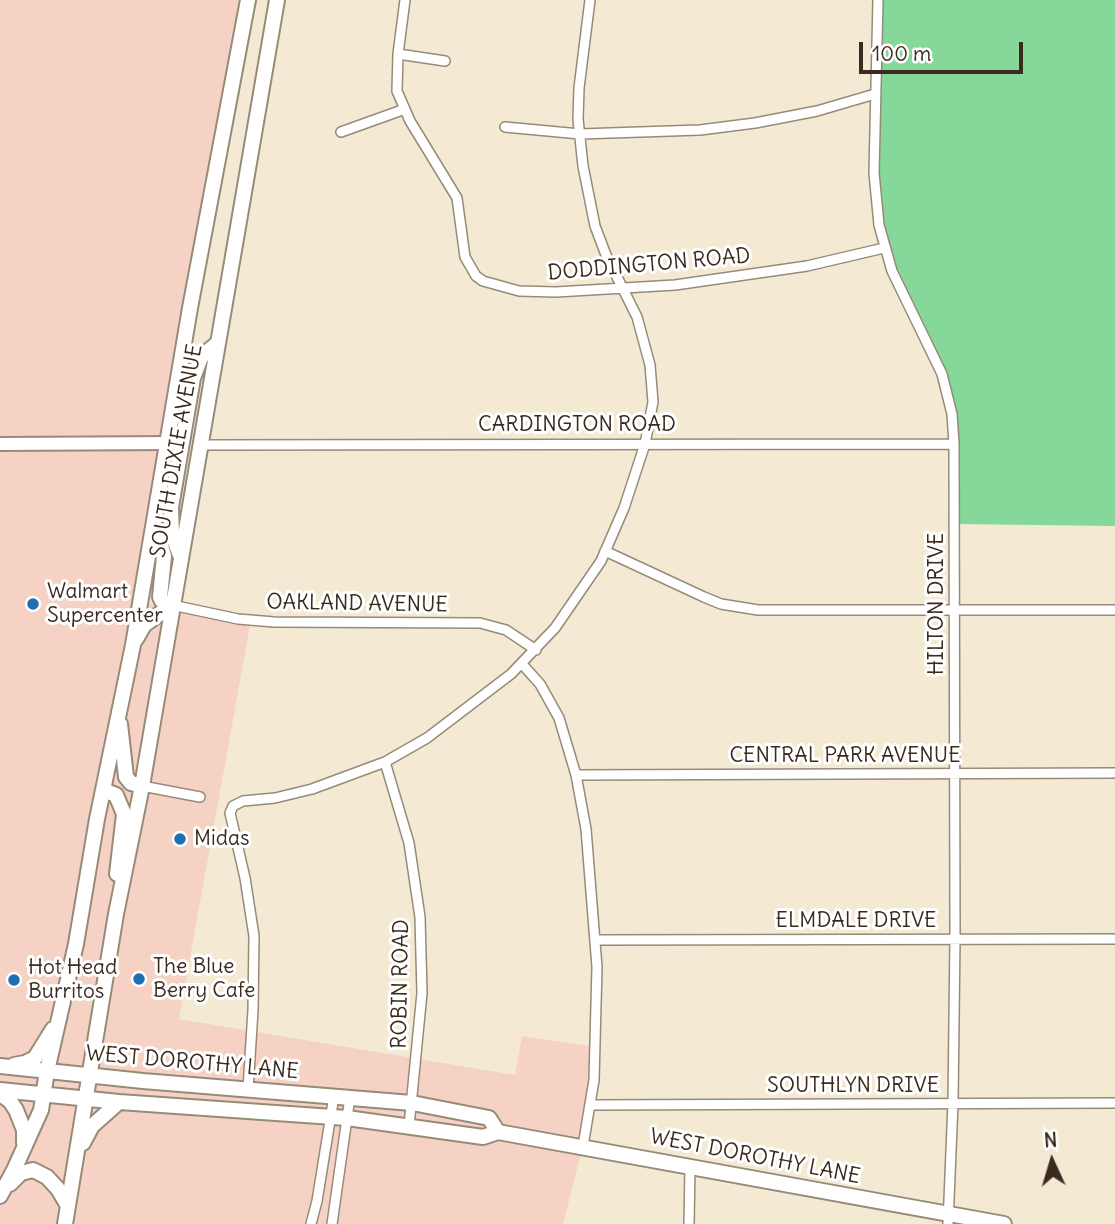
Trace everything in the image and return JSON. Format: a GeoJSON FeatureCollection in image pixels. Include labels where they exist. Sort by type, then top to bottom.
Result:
{"type":"FeatureCollection","features":[{"type":"Feature","properties":{"kind":"main road","name":"SOUTH DIXIE AVENUE"},"geometry":{"type":"LineString","coordinates":[[2,1192],[41,1110],[47,1071],[76,944],[155,525],[166,443],[248,0]]}},
{"type":"Feature","properties":{"kind":"main road","name":"SOUTH DIXIE AVENUE"},"geometry":{"type":"LineString","coordinates":[[65,1224],[116,914],[142,786],[277,0]]}},
{"type":"Feature","properties":{"kind":"main road"},"geometry":{"type":"LineString","coordinates":[[180,556],[170,521],[193,378],[201,358],[218,343]]}},
{"type":"Feature","properties":{"kind":"main road"},"geometry":{"type":"LineString","coordinates":[[155,525],[164,556],[160,597],[162,601],[172,605]]}},
{"type":"Feature","properties":{"kind":"main road"},"geometry":{"type":"LineString","coordinates":[[132,645],[144,625],[172,605]]}},
{"type":"Feature","properties":{"kind":"main road"},"geometry":{"type":"LineString","coordinates":[[119,709],[126,778],[131,783],[142,786]]}},
{"type":"Feature","properties":{"kind":"main road"},"geometry":{"type":"LineString","coordinates":[[103,790],[116,795],[124,814],[117,855],[116,914]]}},
{"type":"Feature","properties":{"kind":"main road"},"geometry":{"type":"LineString","coordinates":[[4,1066],[25,1063],[35,1058],[59,1019]]}},
{"type":"Feature","properties":{"kind":"main road","name":"WEST DOROTHY LANE"},"geometry":{"type":"LineString","coordinates":[[4,1066],[412,1103],[489,1118],[498,1132]]}},
{"type":"Feature","properties":{"kind":"main road"},"geometry":{"type":"LineString","coordinates":[[0,1092],[10,1101],[22,1122],[24,1148]]}},
{"type":"Feature","properties":{"kind":"main road","name":"WEST DOROTHY LANE"},"geometry":{"type":"LineString","coordinates":[[0,1092],[44,1093],[120,1102],[347,1118],[483,1137],[498,1132],[583,1146],[948,1219],[1004,1224]]}},
{"type":"Feature","properties":{"kind":"main road"},"geometry":{"type":"LineString","coordinates":[[75,1157],[92,1126],[120,1102]]}},
{"type":"Feature","properties":{"kind":"main road"},"geometry":{"type":"LineString","coordinates":[[2,1192],[21,1174],[33,1170],[47,1177],[68,1206]]}},
{"type":"Feature","properties":{"kind":"street","name":"DODDINGTON ROAD"},"geometry":{"type":"LineString","coordinates":[[405,0],[398,54],[397,91],[457,198],[465,257],[476,275],[493,285],[519,291],[624,289],[732,278],[807,266],[884,248]]}},
{"type":"Feature","properties":{"kind":"street"},"geometry":{"type":"LineString","coordinates":[[248,1089],[255,976],[254,936],[245,878],[230,813],[233,806],[312,789],[385,762],[427,738],[522,664],[577,599],[606,551],[646,444],[653,402],[652,374],[645,343],[596,226],[587,189],[580,135],[580,78],[590,0]]}},
{"type":"Feature","properties":{"kind":"street","name":"HILTON DRIVE"},"geometry":{"type":"LineString","coordinates":[[878,0],[875,186],[884,248],[908,308],[942,374],[952,414],[954,444],[955,938],[953,1103],[948,1219]]}},
{"type":"Feature","properties":{"kind":"street"},"geometry":{"type":"LineString","coordinates":[[398,54],[445,61]]}},
{"type":"Feature","properties":{"kind":"street"},"geometry":{"type":"LineString","coordinates":[[505,127],[580,135],[661,133],[755,123],[817,111],[875,94]]}},
{"type":"Feature","properties":{"kind":"street"},"geometry":{"type":"LineString","coordinates":[[341,132],[405,109]]}},
{"type":"Feature","properties":{"kind":"street"},"geometry":{"type":"LineString","coordinates":[[0,444],[182,443]]}},
{"type":"Feature","properties":{"kind":"street","name":"CARDINGTON ROAD"},"geometry":{"type":"LineString","coordinates":[[200,445],[954,444]]}},
{"type":"Feature","properties":{"kind":"street"},"geometry":{"type":"LineString","coordinates":[[606,551],[704,597],[740,608],[1115,610]]}},
{"type":"Feature","properties":{"kind":"street","name":"OAKLAND AVENUE"},"geometry":{"type":"LineString","coordinates":[[172,605],[237,619],[274,622],[480,623],[506,630],[536,650]]}},
{"type":"Feature","properties":{"kind":"street"},"geometry":{"type":"LineString","coordinates":[[522,664],[540,684],[559,718],[576,775],[586,829],[597,940],[596,1047],[591,1105],[583,1146]]}},
{"type":"Feature","properties":{"kind":"street","name":"ROBIN ROAD"},"geometry":{"type":"LineString","coordinates":[[385,762],[410,843],[420,917],[422,993],[409,1126]]}},
{"type":"Feature","properties":{"kind":"street","name":"CENTRAL PARK AVENUE"},"geometry":{"type":"LineString","coordinates":[[576,775],[1115,773]]}},
{"type":"Feature","properties":{"kind":"street"},"geometry":{"type":"LineString","coordinates":[[142,786],[200,797]]}},
{"type":"Feature","properties":{"kind":"street","name":"ELMDALE DRIVE"},"geometry":{"type":"LineString","coordinates":[[597,940],[1115,939]]}},
{"type":"Feature","properties":{"kind":"street"},"geometry":{"type":"LineString","coordinates":[[311,1224],[334,1096]]}},
{"type":"Feature","properties":{"kind":"street"},"geometry":{"type":"LineString","coordinates":[[332,1224],[350,1097]]}},
{"type":"Feature","properties":{"kind":"street","name":"SOUTHLYN DRIVE"},"geometry":{"type":"LineString","coordinates":[[591,1105],[1115,1103]]}},
{"type":"Feature","properties":{"kind":"street"},"geometry":{"type":"LineString","coordinates":[[689,1224],[690,1167]]}},
{"type":"Feature","properties":{"kind":"street"},"geometry":{"type":"LineString","coordinates":[[317,1201],[335,1205]]}},
{"type":"Feature","properties":{"kind":"shaded area"},"geometry":{"type":"Polygon","coordinates":[[[0,0],[248,0],[141,602],[251,620],[179,1019],[515,1075],[522,1036],[596,1047],[583,1146],[563,1224],[0,1224],[0,0]]]}},
{"type":"Feature","properties":{"kind":"green space"},"geometry":{"type":"Polygon","coordinates":[[[878,0],[1115,0],[1115,526],[955,524],[948,394],[892,271],[875,199],[878,0]]]}},
{"type":"Feature","properties":{"kind":"place","name":"Walmart Supercenter"},"geometry":{"type":"Point","coordinates":[33,604]}},
{"type":"Feature","properties":{"kind":"place","name":"Midas"},"geometry":{"type":"Point","coordinates":[180,839]}},
{"type":"Feature","properties":{"kind":"place","name":"The Blue Berry Cafe"},"geometry":{"type":"Point","coordinates":[139,979]}},
{"type":"Feature","properties":{"kind":"place","name":"Hot Head Burritos"},"geometry":{"type":"Point","coordinates":[14,980]}}]}
